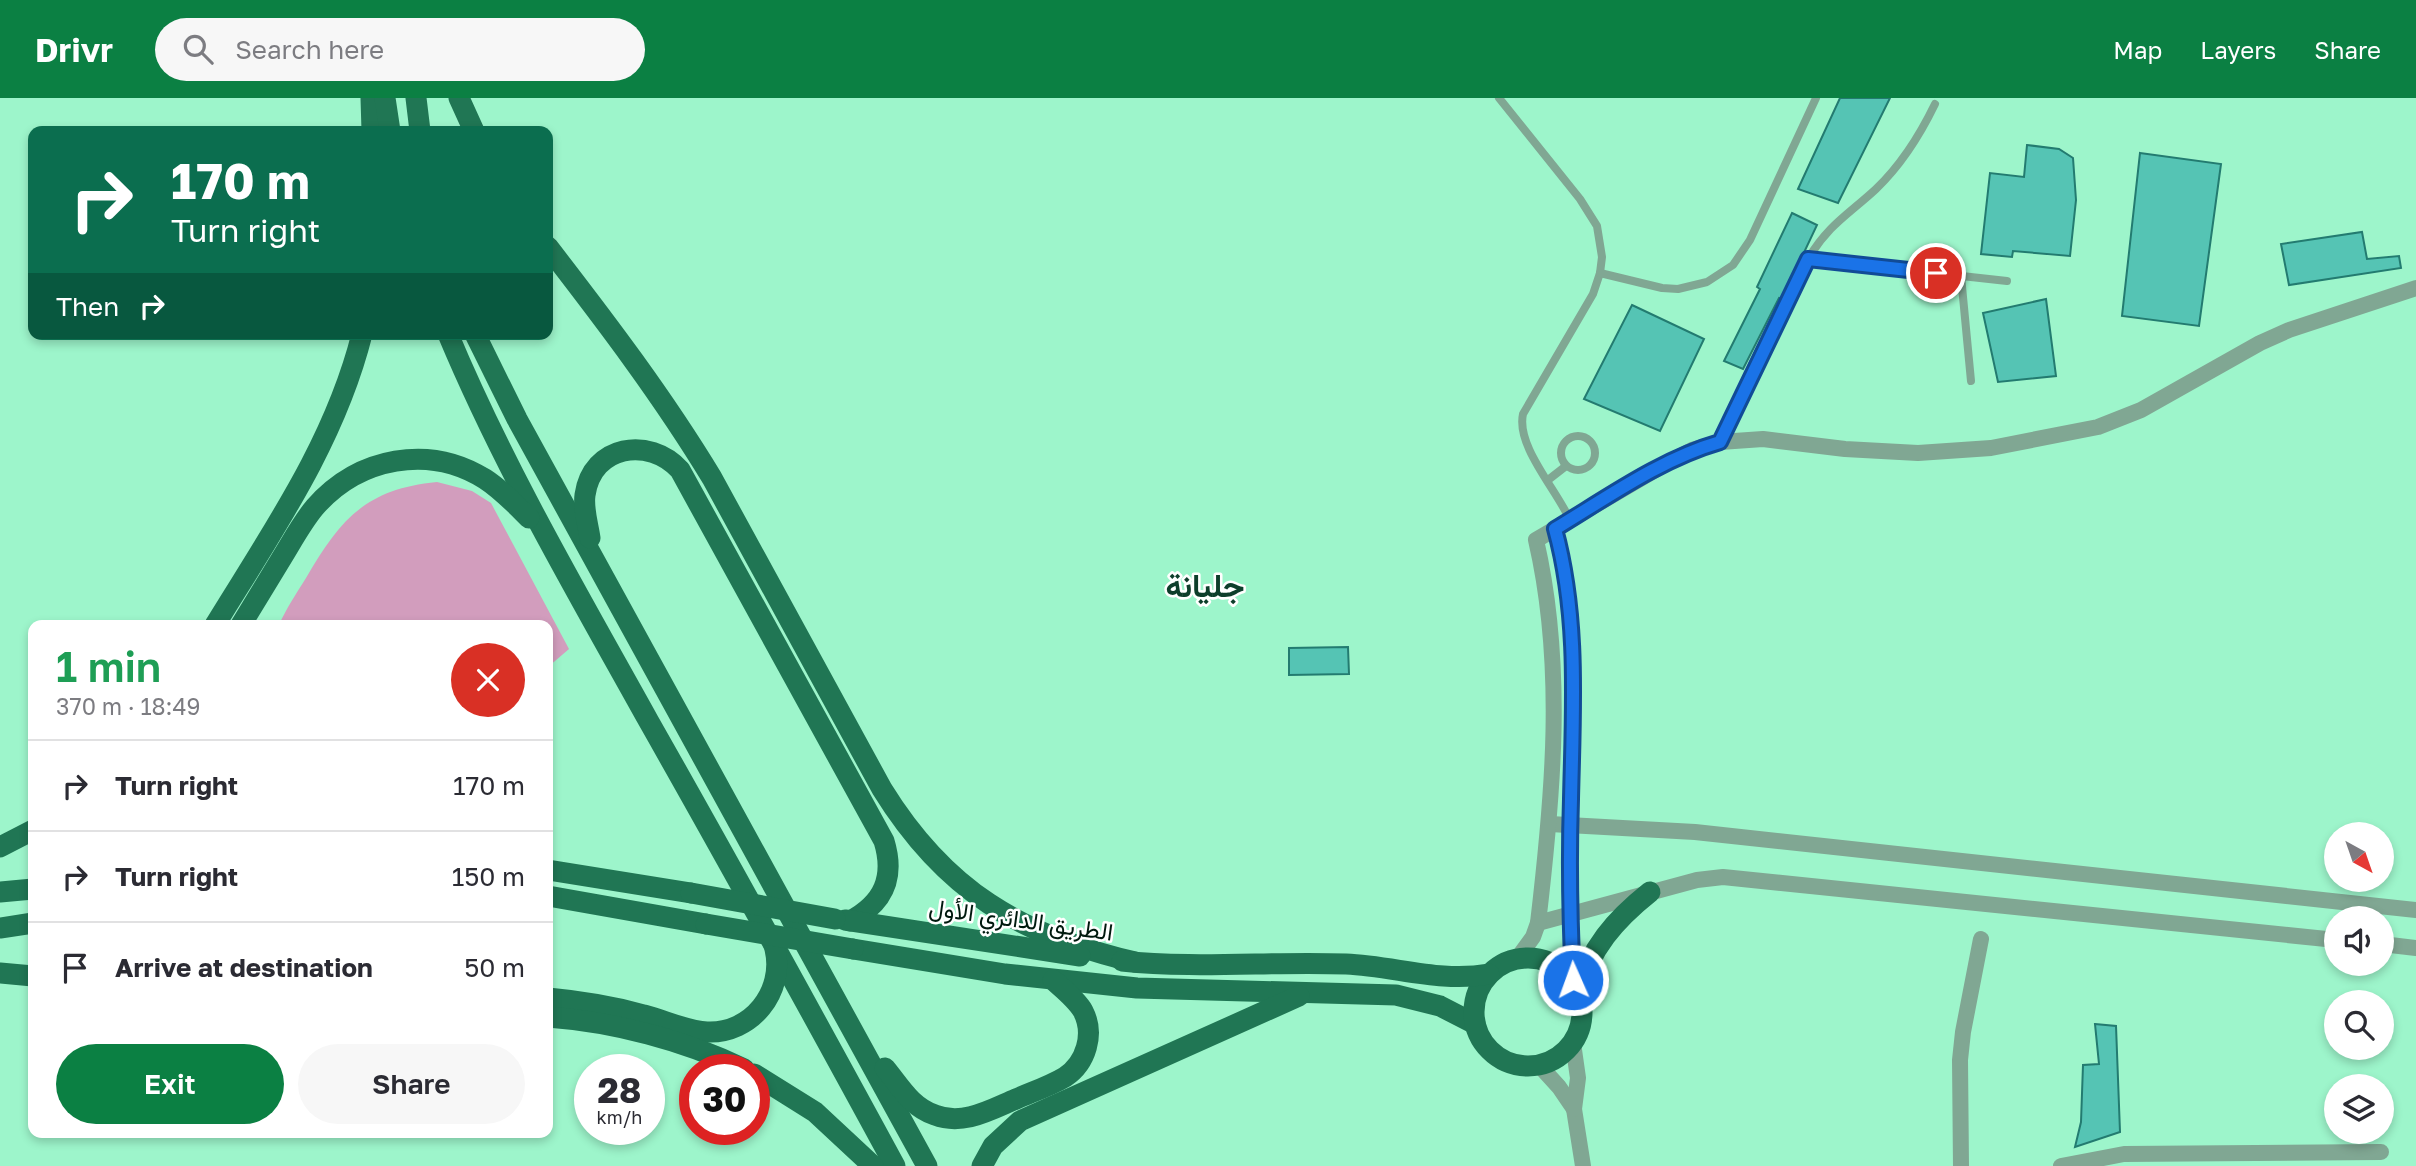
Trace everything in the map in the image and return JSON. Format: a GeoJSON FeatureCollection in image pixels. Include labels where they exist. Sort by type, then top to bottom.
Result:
{"type":"FeatureCollection","features":[{"type":"Feature","properties":{"kind":"main road"},"geometry":{"type":"LineString","coordinates":[[371,98],[372,126]]}},
{"type":"Feature","properties":{"kind":"main road"},"geometry":{"type":"LineString","coordinates":[[385,98],[389,126]]}},
{"type":"Feature","properties":{"kind":"main road"},"geometry":{"type":"LineString","coordinates":[[416,98],[419,126]]}},
{"type":"Feature","properties":{"kind":"main road"},"geometry":{"type":"LineString","coordinates":[[459,98],[472,126]]}},
{"type":"Feature","properties":{"kind":"main road"},"geometry":{"type":"LineString","coordinates":[[553,254],[685,434],[882,789],[910,832],[949,874],[971,893],[992,906],[1037,930],[1069,943],[1135,962]]}},
{"type":"Feature","properties":{"kind":"main road"},"geometry":{"type":"LineString","coordinates":[[218,620],[317,455],[346,388],[360,340]]}},
{"type":"Feature","properties":{"kind":"main road"},"geometry":{"type":"LineString","coordinates":[[450,340],[468,383],[544,534],[895,1166]]}},
{"type":"Feature","properties":{"kind":"main road"},"geometry":{"type":"LineString","coordinates":[[478,340],[507,400],[927,1166]]}},
{"type":"Feature","properties":{"kind":"main road"},"geometry":{"type":"LineString","coordinates":[[591,551],[585,495],[593,473],[600,465],[619,452],[630,449],[652,451],[672,461],[686,480],[884,841],[889,867],[881,894],[873,905],[843,920]]}},
{"type":"Feature","properties":{"kind":"main road"},"geometry":{"type":"LineString","coordinates":[[245,620],[315,507],[348,479],[388,461],[422,458],[469,471],[508,497],[544,534]]}},
{"type":"Feature","properties":{"kind":"main road"},"geometry":{"type":"LineString","coordinates":[[0,847],[28,833]]}},
{"type":"Feature","properties":{"kind":"main road","name":"الطريق الدائري الأول"},"geometry":{"type":"LineString","coordinates":[[553,871],[1037,951],[1135,962],[1234,966],[1349,964],[1449,978],[1489,974]]}},
{"type":"Feature","properties":{"kind":"main road"},"geometry":{"type":"LineString","coordinates":[[0,892],[28,889]]}},
{"type":"Feature","properties":{"kind":"main road"},"geometry":{"type":"LineString","coordinates":[[1576,986],[1606,934],[1626,912],[1650,892]]}},
{"type":"Feature","properties":{"kind":"main road"},"geometry":{"type":"LineString","coordinates":[[553,897],[1053,980],[1136,988],[1396,995],[1440,1006],[1475,1024]]}},
{"type":"Feature","properties":{"kind":"main road"},"geometry":{"type":"LineString","coordinates":[[0,928],[28,924]]}},
{"type":"Feature","properties":{"kind":"main road"},"geometry":{"type":"LineString","coordinates":[[553,999],[632,1011],[693,1030],[728,1030],[752,1018],[772,991],[777,968],[774,944]]}},
{"type":"Feature","properties":{"kind":"main road"},"geometry":{"type":"LineString","coordinates":[[1528,958],[1548,961],[1557,966],[1576,986],[1583,1005],[1580,1031],[1559,1057],[1539,1065],[1518,1066],[1499,1058],[1484,1044],[1475,1024],[1475,1003],[1489,974],[1507,962],[1528,958]]}},
{"type":"Feature","properties":{"kind":"main road"},"geometry":{"type":"LineString","coordinates":[[0,974],[28,976]]}},
{"type":"Feature","properties":{"kind":"main road"},"geometry":{"type":"LineString","coordinates":[[858,1040],[887,1070],[905,1095],[923,1110],[943,1118],[975,1116],[1062,1079],[1079,1064],[1088,1044],[1087,1021],[1076,1001],[1053,980]]}},
{"type":"Feature","properties":{"kind":"main road"},"geometry":{"type":"LineString","coordinates":[[982,1166],[993,1146],[1020,1121],[1306,992]]}},
{"type":"Feature","properties":{"kind":"main road"},"geometry":{"type":"LineString","coordinates":[[553,1018],[627,1029],[707,1054]]}},
{"type":"Feature","properties":{"kind":"main road"},"geometry":{"type":"LineString","coordinates":[[770,1084],[815,1112],[873,1166]]}},
{"type":"Feature","properties":{"kind":"street"},"geometry":{"type":"LineString","coordinates":[[1517,959],[1533,937],[1538,923],[1550,824],[1554,667],[1548,599],[1536,540],[1667,463],[1692,450],[1720,442],[1763,439],[1857,450],[1918,453],[1991,448],[2098,427],[2141,410],[2233,357],[2289,330],[2416,288]]}},
{"type":"Feature","properties":{"kind":"street"},"geometry":{"type":"LineString","coordinates":[[1555,529],[1565,568],[1573,658],[1570,915],[1576,986]]}},
{"type":"Feature","properties":{"kind":"street"},"geometry":{"type":"LineString","coordinates":[[1550,824],[1695,832],[2416,910]]}},
{"type":"Feature","properties":{"kind":"street"},"geometry":{"type":"LineString","coordinates":[[1538,923],[1697,880],[1723,877],[2324,939]]}},
{"type":"Feature","properties":{"kind":"street"},"geometry":{"type":"LineString","coordinates":[[1961,1166],[1960,1060],[1981,939]]}},
{"type":"Feature","properties":{"kind":"street"},"geometry":{"type":"LineString","coordinates":[[2394,945],[2416,948]]}},
{"type":"Feature","properties":{"kind":"street"},"geometry":{"type":"LineString","coordinates":[[1573,1043],[1578,1077],[1574,1109],[1583,1166]]}},
{"type":"Feature","properties":{"kind":"street"},"geometry":{"type":"LineString","coordinates":[[1539,1065],[1574,1109]]}},
{"type":"Feature","properties":{"kind":"street"},"geometry":{"type":"LineString","coordinates":[[2061,1166],[2124,1154],[2381,1152]]}},
{"type":"Feature","properties":{"kind":"lane"},"geometry":{"type":"LineString","coordinates":[[1499,98],[1590,212],[1601,241],[1600,273],[1593,294],[1523,414],[1523,438],[1570,520]]}},
{"type":"Feature","properties":{"kind":"lane"},"geometry":{"type":"LineString","coordinates":[[1600,273],[1662,288],[1678,289],[1707,282],[1732,265],[1750,240],[1816,98]]}},
{"type":"Feature","properties":{"kind":"lane"},"geometry":{"type":"LineString","coordinates":[[1720,442],[1808,259],[1828,229],[1875,189],[1903,158],[1935,104]]}},
{"type":"Feature","properties":{"kind":"lane"},"geometry":{"type":"LineString","coordinates":[[1808,259],[2007,281]]}},
{"type":"Feature","properties":{"kind":"lane"},"geometry":{"type":"LineString","coordinates":[[1961,276],[1971,382]]}},
{"type":"Feature","properties":{"kind":"lane"},"geometry":{"type":"LineString","coordinates":[[1578,436],[1591,443],[1594,457],[1589,466],[1575,470],[1566,466],[1561,452],[1564,442],[1578,436]]}},
{"type":"Feature","properties":{"kind":"lane"},"geometry":{"type":"LineString","coordinates":[[1548,480],[1566,466]]}},
{"type":"Feature","properties":{"kind":"shaded area"},"geometry":{"type":"Polygon","coordinates":[[[437,482],[472,491],[491,503],[569,649],[553,663],[553,620],[282,620],[318,558],[343,524],[373,500],[412,486],[437,482]]]}},
{"type":"Feature","properties":{"kind":"building"},"geometry":{"type":"Polygon","coordinates":[[[1840,98],[1890,98],[1838,203],[1798,189],[1840,98]]]}},
{"type":"Feature","properties":{"kind":"building"},"geometry":{"type":"Polygon","coordinates":[[[2027,145],[2059,149],[2073,158],[2076,200],[2070,256],[2013,251],[2012,257],[1981,254],[1990,173],[2024,177],[2027,145]]]}},
{"type":"Feature","properties":{"kind":"building"},"geometry":{"type":"Polygon","coordinates":[[[2140,153],[2221,164],[2199,326],[2122,316],[2140,153]]]}},
{"type":"Feature","properties":{"kind":"building"},"geometry":{"type":"Polygon","coordinates":[[[1792,213],[1817,225],[1782,299],[1779,298],[1743,369],[1724,361],[1760,289],[1757,287],[1792,213]]]}},
{"type":"Feature","properties":{"kind":"building"},"geometry":{"type":"Polygon","coordinates":[[[2362,232],[2367,259],[2399,256],[2401,268],[2289,285],[2281,244],[2362,232]]]}},
{"type":"Feature","properties":{"kind":"building"},"geometry":{"type":"Polygon","coordinates":[[[2046,299],[2056,376],[1998,382],[1983,313],[2046,299]]]}},
{"type":"Feature","properties":{"kind":"building"},"geometry":{"type":"Polygon","coordinates":[[[1632,305],[1704,339],[1660,431],[1584,399],[1632,305]]]}},
{"type":"Feature","properties":{"kind":"building"},"geometry":{"type":"Polygon","coordinates":[[[1348,647],[1349,674],[1289,675],[1289,648],[1348,647]]]}},
{"type":"Feature","properties":{"kind":"building"},"geometry":{"type":"Polygon","coordinates":[[[2095,1024],[2116,1026],[2120,1132],[2075,1147],[2081,1122],[2083,1065],[2099,1064],[2095,1024]]]}},
{"type":"Feature","properties":{"kind":"district","name":"جليانة"},"geometry":{"type":"Point","coordinates":[1205,586]}},
{"type":"Feature","properties":{"kind":"route"},"geometry":{"type":"LineString","coordinates":[[1573,980],[1570,915],[1573,658],[1565,568],[1555,529],[1667,463],[1692,450],[1720,442],[1808,259],[1936,273]]}}]}
